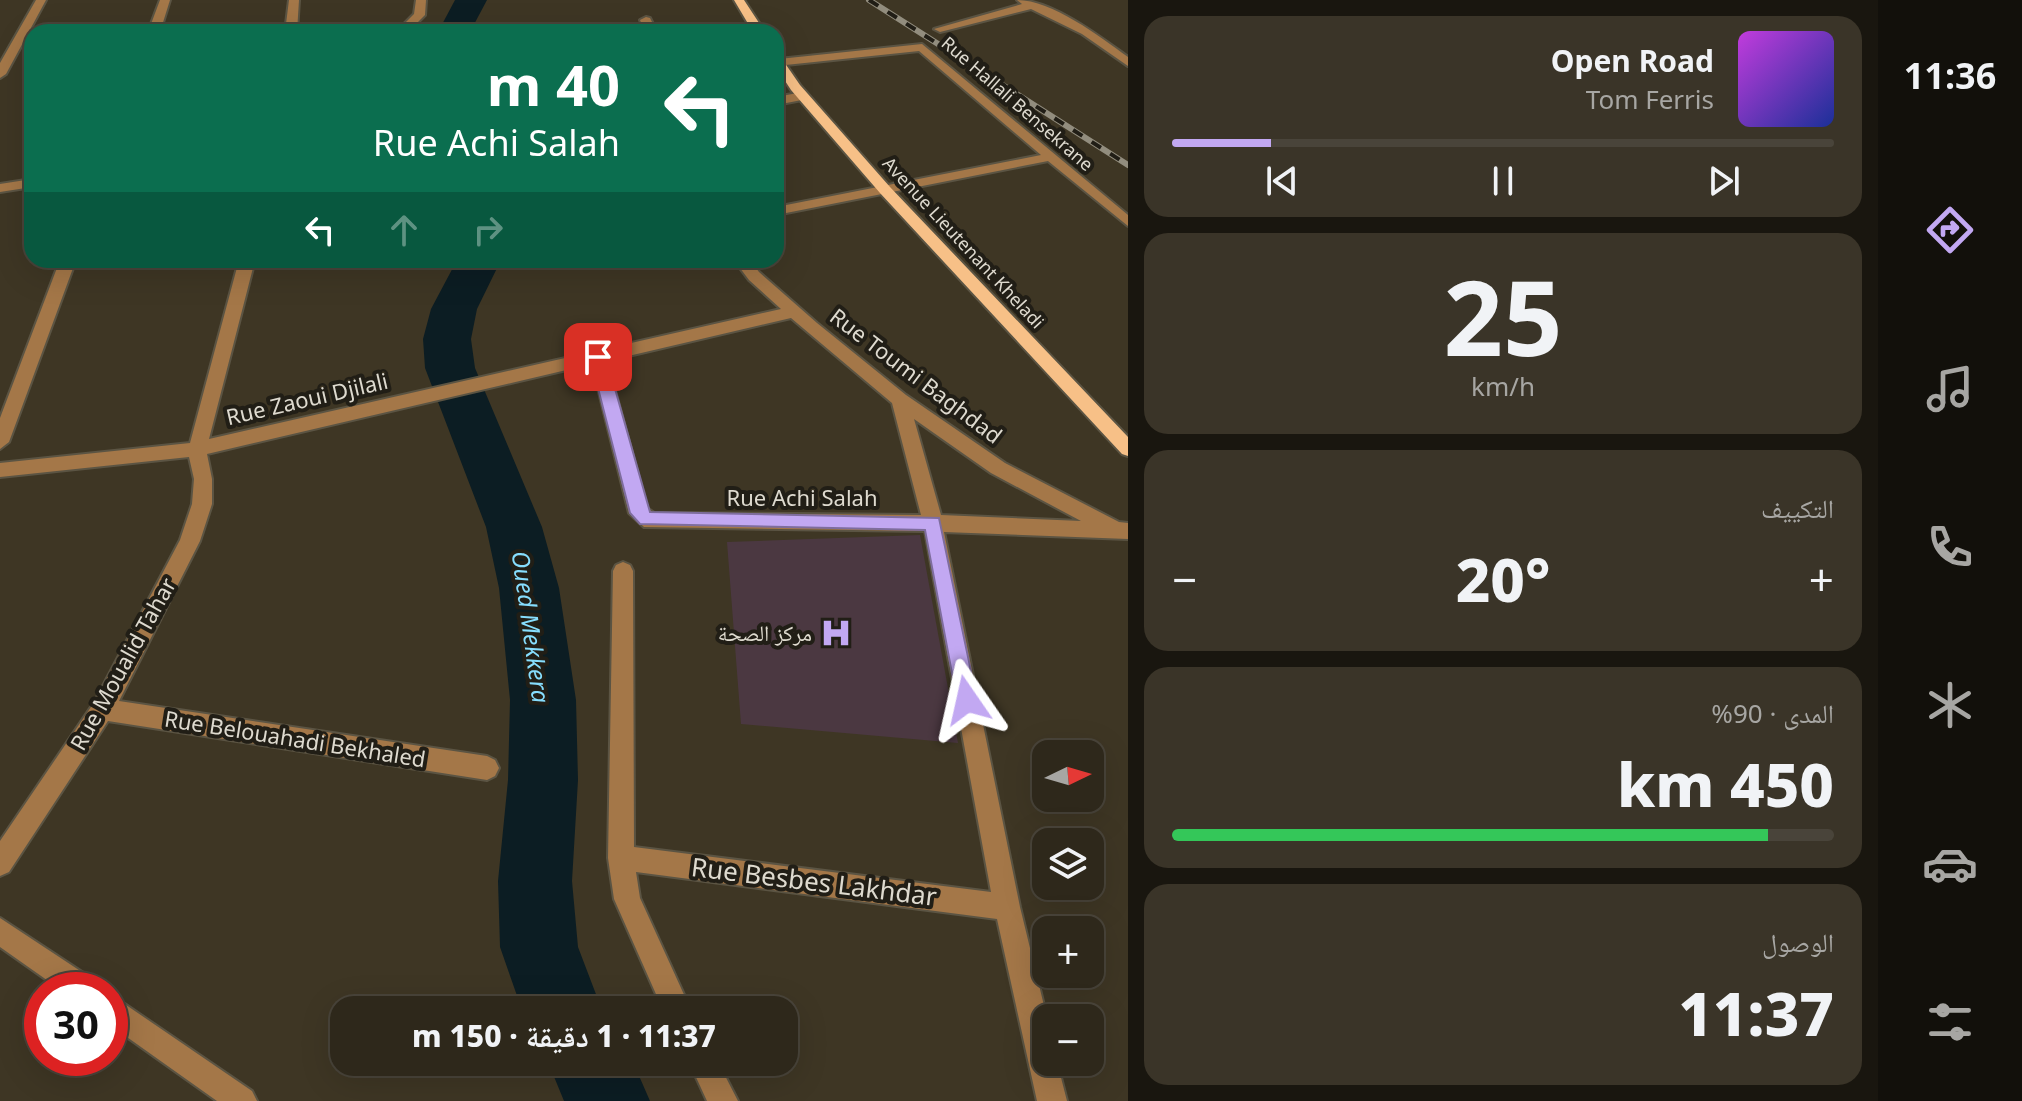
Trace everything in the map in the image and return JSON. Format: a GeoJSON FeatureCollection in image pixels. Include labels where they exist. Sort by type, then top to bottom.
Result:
{"type":"FeatureCollection","features":[{"type":"Feature","properties":{"kind":"main road"},"geometry":{"type":"LineString","coordinates":[[739,0],[754,24]]}},
{"type":"Feature","properties":{"kind":"main road","name":"Avenue Lieutenant Kheladi"},"geometry":{"type":"LineString","coordinates":[[784,74],[885,190],[1128,449]]}},
{"type":"Feature","properties":{"kind":"street"},"geometry":{"type":"LineString","coordinates":[[28,24],[41,0]]}},
{"type":"Feature","properties":{"kind":"street"},"geometry":{"type":"LineString","coordinates":[[157,24],[165,0]]}},
{"type":"Feature","properties":{"kind":"street"},"geometry":{"type":"LineString","coordinates":[[292,24],[294,0]]}},
{"type":"Feature","properties":{"kind":"street"},"geometry":{"type":"LineString","coordinates":[[410,24],[419,15],[421,0]]}},
{"type":"Feature","properties":{"kind":"street"},"geometry":{"type":"LineString","coordinates":[[940,29],[1028,2],[1086,32],[1128,62]]}},
{"type":"Feature","properties":{"kind":"street"},"geometry":{"type":"LineString","coordinates":[[0,74],[24,31]]}},
{"type":"Feature","properties":{"kind":"street","name":"Rue Hallali Bensekrane"},"geometry":{"type":"LineString","coordinates":[[784,68],[917,46],[931,53],[1128,222]]}},
{"type":"Feature","properties":{"kind":"street"},"geometry":{"type":"LineString","coordinates":[[784,100],[803,96]]}},
{"type":"Feature","properties":{"kind":"street"},"geometry":{"type":"LineString","coordinates":[[784,209],[1050,157]]}},
{"type":"Feature","properties":{"kind":"street"},"geometry":{"type":"LineString","coordinates":[[0,188],[24,184]]}},
{"type":"Feature","properties":{"kind":"street"},"geometry":{"type":"LineString","coordinates":[[0,442],[65,268]]}},
{"type":"Feature","properties":{"kind":"street"},"geometry":{"type":"LineString","coordinates":[[197,449],[245,268]]}},
{"type":"Feature","properties":{"kind":"street","name":"Rue Toumi Baghdad"},"geometry":{"type":"LineString","coordinates":[[748,268],[794,312],[900,400],[998,468],[1124,531]]}},
{"type":"Feature","properties":{"kind":"street"},"geometry":{"type":"LineString","coordinates":[[598,357],[794,312]]}},
{"type":"Feature","properties":{"kind":"street","name":"Rue Zaoui Djilali"},"geometry":{"type":"LineString","coordinates":[[0,470],[197,449],[598,357]]}},
{"type":"Feature","properties":{"kind":"street","name":"Rue Achi Salah"},"geometry":{"type":"LineString","coordinates":[[598,357],[639,513],[646,519],[933,523],[1124,531]]}},
{"type":"Feature","properties":{"kind":"street"},"geometry":{"type":"LineString","coordinates":[[900,400],[933,523],[1007,907],[1052,1101]]}},
{"type":"Feature","properties":{"kind":"street","name":"Rue Moualid Tahar"},"geometry":{"type":"LineString","coordinates":[[0,863],[103,709],[190,541],[202,504],[203,479],[197,449]]}},
{"type":"Feature","properties":{"kind":"street"},"geometry":{"type":"LineString","coordinates":[[623,571],[621,858],[627,899],[671,996]]}},
{"type":"Feature","properties":{"kind":"street","name":"Rue Belouahadi Bekhaled"},"geometry":{"type":"LineString","coordinates":[[103,709],[487,768]]}},
{"type":"Feature","properties":{"kind":"street","name":"Rue Besbes Lakhdar"},"geometry":{"type":"LineString","coordinates":[[621,858],[1007,907]]}},
{"type":"Feature","properties":{"kind":"street"},"geometry":{"type":"LineString","coordinates":[[0,931],[58,972]]}},
{"type":"Feature","properties":{"kind":"street"},"geometry":{"type":"LineString","coordinates":[[128,1021],[242,1101]]}},
{"type":"Feature","properties":{"kind":"street"},"geometry":{"type":"LineString","coordinates":[[710,1076],[723,1101]]}},
{"type":"Feature","properties":{"kind":"shaded area","name":"مركز الصحة"},"geometry":{"type":"Polygon","coordinates":[[[920,535],[958,743],[741,724],[727,542],[920,535]]]}},
{"type":"Feature","properties":{"kind":"waterway","name":"Oued Mekkera"},"geometry":{"type":"LineString","coordinates":[[458,24],[471,0]]}},
{"type":"Feature","properties":{"kind":"waterway","name":"Oued Mekkera"},"geometry":{"type":"LineString","coordinates":[[475,268],[454,309],[447,339],[450,368],[514,527],[529,588],[543,700],[543,780],[535,881],[539,947],[557,996]]}},
{"type":"Feature","properties":{"kind":"waterway","name":"Oued Mekkera"},"geometry":{"type":"LineString","coordinates":[[596,1076],[608,1101]]}},
{"type":"Feature","properties":{"kind":"railway"},"geometry":{"type":"LineString","coordinates":[[869,0],[1128,165]]}},
{"type":"Feature","properties":{"kind":"place","name":"مركز الصحة"},"geometry":{"type":"Point","coordinates":[836,633]}},
{"type":"Feature","properties":{"kind":"route"},"geometry":{"type":"LineString","coordinates":[[598,357],[639,513],[646,519],[933,523],[967,700]]}}]}
